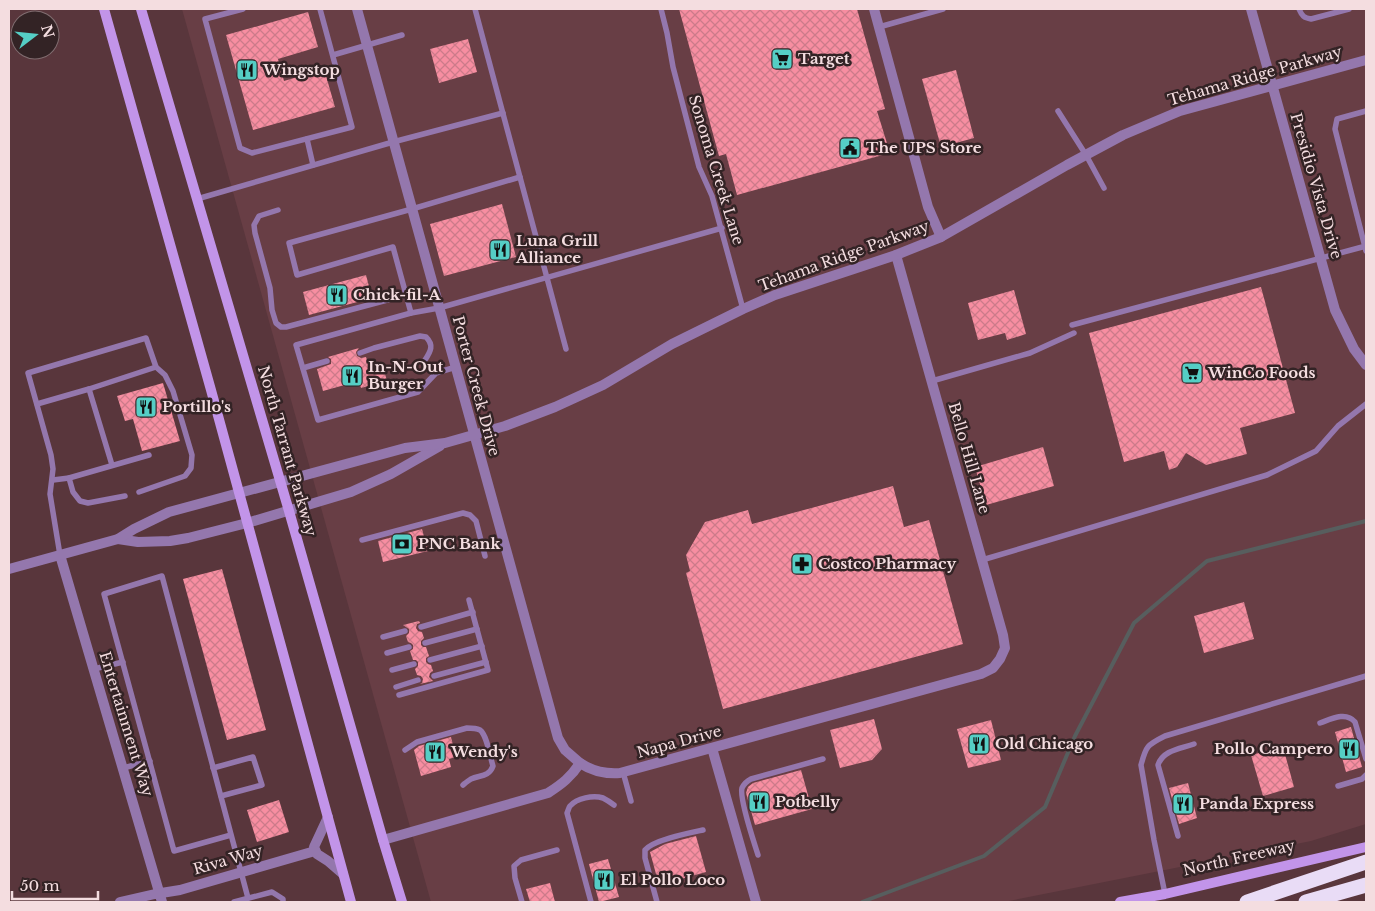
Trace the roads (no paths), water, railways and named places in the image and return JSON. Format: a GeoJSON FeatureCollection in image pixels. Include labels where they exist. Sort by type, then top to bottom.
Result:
{"type":"FeatureCollection","features":[{"type":"Feature","properties":{"kind":"highway"},"geometry":{"type":"LineString","coordinates":[[1247,902],[1366,862]]}},
{"type":"Feature","properties":{"kind":"highway"},"geometry":{"type":"LineString","coordinates":[[1306,902],[1366,884]]}},
{"type":"Feature","properties":{"kind":"main road"},"geometry":{"type":"LineString","coordinates":[[104,9],[351,902]]}},
{"type":"Feature","properties":{"kind":"main road","name":"North Tarrant Parkway"},"geometry":{"type":"LineString","coordinates":[[141,9],[289,510],[402,902]]}},
{"type":"Feature","properties":{"kind":"main road","name":"North Freeway"},"geometry":{"type":"LineString","coordinates":[[1120,902],[1165,894],[1366,846]]}},
{"type":"Feature","properties":{"kind":"street","name":"Porter Creek Drive"},"geometry":{"type":"LineString","coordinates":[[357,9],[558,738],[565,750],[580,764]]}},
{"type":"Feature","properties":{"kind":"street"},"geometry":{"type":"LineString","coordinates":[[874,9],[928,207],[941,237]]}},
{"type":"Feature","properties":{"kind":"street","name":"Presidio Vista Drive"},"geometry":{"type":"LineString","coordinates":[[1250,9],[1335,310],[1354,349],[1366,365]]}},
{"type":"Feature","properties":{"kind":"street","name":"Tehama Ridge Parkway"},"geometry":{"type":"LineString","coordinates":[[9,569],[118,539],[169,512],[405,448],[445,443],[505,426],[603,385],[672,344],[775,295],[896,255],[941,237],[1123,135],[1180,110],[1366,60]]}},
{"type":"Feature","properties":{"kind":"street","name":"Bello Hill Lane"},"geometry":{"type":"LineString","coordinates":[[896,255],[1003,634],[1005,648],[993,668]]}},
{"type":"Feature","properties":{"kind":"street","name":"Tehama Ridge Parkway"},"geometry":{"type":"LineString","coordinates":[[118,539],[138,542],[170,541],[247,523],[359,488],[391,474],[445,443]]}},
{"type":"Feature","properties":{"kind":"street","name":"Entertainment Way"},"geometry":{"type":"LineString","coordinates":[[60,555],[161,898]]}},
{"type":"Feature","properties":{"kind":"street","name":"Napa Drive"},"geometry":{"type":"LineString","coordinates":[[580,764],[588,769],[611,774],[623,772],[981,674],[993,668]]}},
{"type":"Feature","properties":{"kind":"street"},"geometry":{"type":"LineString","coordinates":[[712,748],[756,902]]}},
{"type":"Feature","properties":{"kind":"street"},"geometry":{"type":"LineString","coordinates":[[383,840],[548,793],[560,786],[580,764]]}},
{"type":"Feature","properties":{"kind":"street"},"geometry":{"type":"LineString","coordinates":[[328,817],[314,847],[314,851],[343,874]]}},
{"type":"Feature","properties":{"kind":"street","name":"Riva Way"},"geometry":{"type":"LineString","coordinates":[[123,902],[161,898],[180,890],[314,851]]}},
{"type":"Feature","properties":{"kind":"lane"},"geometry":{"type":"LineString","coordinates":[[243,9],[205,19],[240,148],[252,153],[352,127],[320,9]]}},
{"type":"Feature","properties":{"kind":"lane"},"geometry":{"type":"LineString","coordinates":[[475,9],[566,348]]}},
{"type":"Feature","properties":{"kind":"lane","name":"Sonoma Creek Lane"},"geometry":{"type":"LineString","coordinates":[[661,9],[673,67],[700,167],[722,228],[743,309]]}},
{"type":"Feature","properties":{"kind":"lane"},"geometry":{"type":"LineString","coordinates":[[879,27],[943,9]]}},
{"type":"Feature","properties":{"kind":"lane"},"geometry":{"type":"LineString","coordinates":[[1299,9],[1302,16],[1311,19],[1349,9]]}},
{"type":"Feature","properties":{"kind":"lane"},"geometry":{"type":"LineString","coordinates":[[333,55],[402,35]]}},
{"type":"Feature","properties":{"kind":"lane"},"geometry":{"type":"LineString","coordinates":[[1058,111],[1104,188]]}},
{"type":"Feature","properties":{"kind":"lane"},"geometry":{"type":"LineString","coordinates":[[1072,325],[1321,258],[1366,248],[1335,129],[1337,119],[1366,111]]}},
{"type":"Feature","properties":{"kind":"lane"},"geometry":{"type":"LineString","coordinates":[[197,199],[394,142],[503,113]]}},
{"type":"Feature","properties":{"kind":"lane"},"geometry":{"type":"LineString","coordinates":[[307,139],[314,165]]}},
{"type":"Feature","properties":{"kind":"lane"},"geometry":{"type":"LineString","coordinates":[[412,313],[393,247],[297,274],[289,243],[520,177]]}},
{"type":"Feature","properties":{"kind":"lane"},"geometry":{"type":"LineString","coordinates":[[278,210],[259,216],[254,226],[254,233],[270,288],[272,310],[276,323],[281,327],[406,295]]}},
{"type":"Feature","properties":{"kind":"lane"},"geometry":{"type":"LineString","coordinates":[[456,367],[436,373],[418,392],[318,420],[296,345],[412,313],[439,308],[722,228]]}},
{"type":"Feature","properties":{"kind":"lane"},"geometry":{"type":"LineString","coordinates":[[932,381],[1030,354],[1074,333]]}},
{"type":"Feature","properties":{"kind":"lane"},"geometry":{"type":"LineString","coordinates":[[360,354],[374,348],[420,336],[426,337],[432,348],[425,360]]}},
{"type":"Feature","properties":{"kind":"lane"},"geometry":{"type":"LineString","coordinates":[[60,555],[50,494],[53,480],[51,455],[28,373],[146,338],[156,367],[165,375],[174,392],[192,455],[191,468],[185,476],[139,492]]}},
{"type":"Feature","properties":{"kind":"lane"},"geometry":{"type":"LineString","coordinates":[[303,368],[327,361]]}},
{"type":"Feature","properties":{"kind":"lane"},"geometry":{"type":"LineString","coordinates":[[37,404],[156,367]]}},
{"type":"Feature","properties":{"kind":"lane"},"geometry":{"type":"LineString","coordinates":[[89,389],[112,465]]}},
{"type":"Feature","properties":{"kind":"lane"},"geometry":{"type":"LineString","coordinates":[[982,560],[1267,475],[1316,451],[1338,426],[1366,404]]}},
{"type":"Feature","properties":{"kind":"lane"},"geometry":{"type":"LineString","coordinates":[[53,480],[69,478],[149,455]]}},
{"type":"Feature","properties":{"kind":"lane"},"geometry":{"type":"LineString","coordinates":[[69,478],[73,492],[80,501],[88,503],[124,496]]}},
{"type":"Feature","properties":{"kind":"lane"},"geometry":{"type":"LineString","coordinates":[[362,540],[464,514],[470,515],[476,521],[485,556]]}},
{"type":"Feature","properties":{"kind":"lane"},"geometry":{"type":"LineString","coordinates":[[231,835],[174,851],[104,594],[162,576],[248,898]]}},
{"type":"Feature","properties":{"kind":"lane"},"geometry":{"type":"LineString","coordinates":[[399,695],[488,670],[470,600]]}},
{"type":"Feature","properties":{"kind":"lane"},"geometry":{"type":"LineString","coordinates":[[421,626],[473,612]]}},
{"type":"Feature","properties":{"kind":"lane"},"geometry":{"type":"LineString","coordinates":[[425,643],[477,629]]}},
{"type":"Feature","properties":{"kind":"lane"},"geometry":{"type":"LineString","coordinates":[[383,637],[405,631]]}},
{"type":"Feature","properties":{"kind":"lane"},"geometry":{"type":"LineString","coordinates":[[430,660],[482,646]]}},
{"type":"Feature","properties":{"kind":"lane"},"geometry":{"type":"LineString","coordinates":[[388,653],[409,647]]}},
{"type":"Feature","properties":{"kind":"lane"},"geometry":{"type":"LineString","coordinates":[[94,669],[123,662]]}},
{"type":"Feature","properties":{"kind":"lane"},"geometry":{"type":"LineString","coordinates":[[434,676],[486,662]]}},
{"type":"Feature","properties":{"kind":"lane"},"geometry":{"type":"LineString","coordinates":[[392,670],[414,664]]}},
{"type":"Feature","properties":{"kind":"lane"},"geometry":{"type":"LineString","coordinates":[[1165,894],[1140,765],[1149,744],[1165,736],[1366,676]]}},
{"type":"Feature","properties":{"kind":"lane"},"geometry":{"type":"LineString","coordinates":[[396,686],[418,680]]}},
{"type":"Feature","properties":{"kind":"lane"},"geometry":{"type":"LineString","coordinates":[[1320,723],[1346,716],[1352,718],[1355,722],[1366,759]]}},
{"type":"Feature","properties":{"kind":"lane"},"geometry":{"type":"LineString","coordinates":[[405,750],[417,742],[467,728],[480,730],[484,735],[492,769],[490,773],[470,780],[463,785]]}},
{"type":"Feature","properties":{"kind":"lane"},"geometry":{"type":"LineString","coordinates":[[1178,836],[1158,765],[1160,758],[1165,754],[1194,744]]}},
{"type":"Feature","properties":{"kind":"lane"},"geometry":{"type":"LineString","coordinates":[[213,768],[253,757],[262,785],[221,796]]}},
{"type":"Feature","properties":{"kind":"lane"},"geometry":{"type":"LineString","coordinates":[[758,856],[742,799],[742,788],[746,782],[750,779],[823,759]]}},
{"type":"Feature","properties":{"kind":"lane"},"geometry":{"type":"LineString","coordinates":[[123,768],[150,761]]}},
{"type":"Feature","properties":{"kind":"lane"},"geometry":{"type":"LineString","coordinates":[[623,772],[631,800]]}},
{"type":"Feature","properties":{"kind":"lane"},"geometry":{"type":"LineString","coordinates":[[1338,786],[1362,779],[1366,775]]}},
{"type":"Feature","properties":{"kind":"lane"},"geometry":{"type":"LineString","coordinates":[[591,902],[567,813],[570,806],[585,798],[598,797],[606,799],[614,805]]}},
{"type":"Feature","properties":{"kind":"lane"},"geometry":{"type":"LineString","coordinates":[[657,902],[645,858],[645,850],[648,846],[657,842],[703,830]]}},
{"type":"Feature","properties":{"kind":"lane"},"geometry":{"type":"LineString","coordinates":[[522,902],[515,878],[514,866],[521,860],[557,850]]}},
{"type":"Feature","properties":{"kind":"lane"},"geometry":{"type":"LineString","coordinates":[[234,902],[272,892],[282,899],[283,902]]}},
{"type":"Feature","properties":{"kind":"waterway"},"geometry":{"type":"LineString","coordinates":[[862,902],[984,856],[1045,807],[1075,736],[1134,623],[1207,561],[1366,521]]}},
{"type":"Feature","properties":{"kind":"place","name":"Target"},"geometry":{"type":"Point","coordinates":[782,59]}},
{"type":"Feature","properties":{"kind":"place","name":"Wingstop"},"geometry":{"type":"Point","coordinates":[247,70]}},
{"type":"Feature","properties":{"kind":"place","name":"The UPS Store"},"geometry":{"type":"Point","coordinates":[850,148]}},
{"type":"Feature","properties":{"kind":"place","name":"Luna Grill Alliance"},"geometry":{"type":"Point","coordinates":[500,250]}},
{"type":"Feature","properties":{"kind":"place","name":"Chick-fil-A"},"geometry":{"type":"Point","coordinates":[337,295]}},
{"type":"Feature","properties":{"kind":"place","name":"WinCo Foods"},"geometry":{"type":"Point","coordinates":[1192,373]}},
{"type":"Feature","properties":{"kind":"place","name":"In-N-Out Burger"},"geometry":{"type":"Point","coordinates":[352,376]}},
{"type":"Feature","properties":{"kind":"place","name":"Portillo's"},"geometry":{"type":"Point","coordinates":[146,407]}},
{"type":"Feature","properties":{"kind":"place","name":"PNC Bank"},"geometry":{"type":"Point","coordinates":[402,544]}},
{"type":"Feature","properties":{"kind":"place","name":"Costco Pharmacy"},"geometry":{"type":"Point","coordinates":[802,564]}},
{"type":"Feature","properties":{"kind":"place","name":"Old Chicago"},"geometry":{"type":"Point","coordinates":[979,744]}},
{"type":"Feature","properties":{"kind":"place","name":"Pollo Campero"},"geometry":{"type":"Point","coordinates":[1349,749]}},
{"type":"Feature","properties":{"kind":"place","name":"Wendy's"},"geometry":{"type":"Point","coordinates":[435,752]}},
{"type":"Feature","properties":{"kind":"place","name":"Potbelly"},"geometry":{"type":"Point","coordinates":[759,802]}},
{"type":"Feature","properties":{"kind":"place","name":"Panda Express"},"geometry":{"type":"Point","coordinates":[1183,804]}},
{"type":"Feature","properties":{"kind":"place","name":"El Pollo Loco"},"geometry":{"type":"Point","coordinates":[604,880]}}]}
